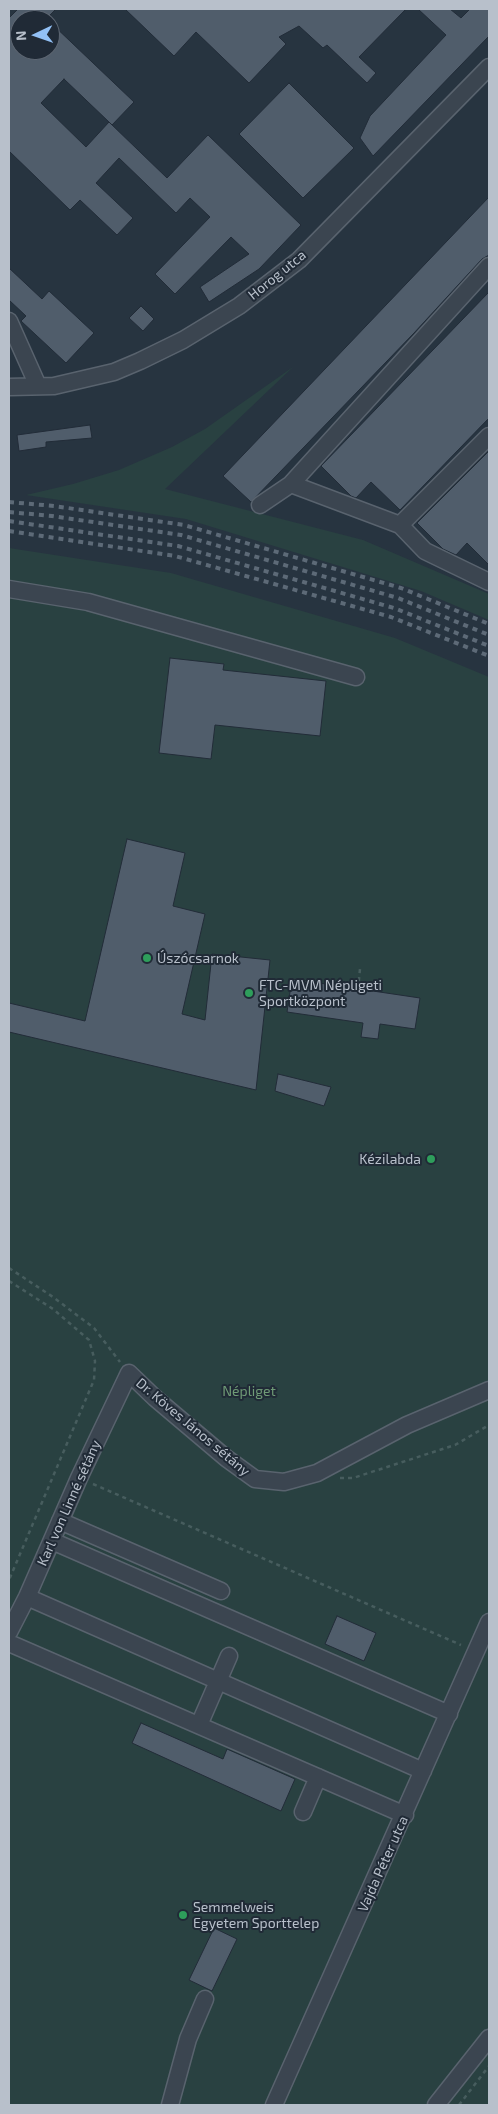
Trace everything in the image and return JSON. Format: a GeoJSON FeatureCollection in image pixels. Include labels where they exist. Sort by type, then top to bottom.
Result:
{"type":"FeatureCollection","features":[{"type":"Feature","properties":{"kind":"street","name":"Horog utca"},"geometry":{"type":"LineString","coordinates":[[9,387],[69,383],[114,372],[140,362],[183,340],[239,306],[299,260],[489,67]]}},
{"type":"Feature","properties":{"kind":"street"},"geometry":{"type":"LineString","coordinates":[[260,505],[291,484],[489,266]]}},
{"type":"Feature","properties":{"kind":"street"},"geometry":{"type":"LineString","coordinates":[[9,321],[38,386]]}},
{"type":"Feature","properties":{"kind":"street"},"geometry":{"type":"LineString","coordinates":[[400,525],[489,436]]}},
{"type":"Feature","properties":{"kind":"street"},"geometry":{"type":"LineString","coordinates":[[291,484],[400,525],[425,551],[489,582]]}},
{"type":"Feature","properties":{"kind":"street"},"geometry":{"type":"LineString","coordinates":[[9,589],[88,602],[356,676]]}},
{"type":"Feature","properties":{"kind":"street","name":"Dr. Köves János sétány"},"geometry":{"type":"LineString","coordinates":[[129,1373],[155,1398],[226,1458],[255,1479],[284,1482],[317,1473],[407,1425],[489,1390]]}},
{"type":"Feature","properties":{"kind":"street","name":"Karl von Linné sétány"},"geometry":{"type":"LineString","coordinates":[[9,1632],[27,1597],[79,1478],[129,1373]]}},
{"type":"Feature","properties":{"kind":"street"},"geometry":{"type":"LineString","coordinates":[[60,1521],[221,1592]]}},
{"type":"Feature","properties":{"kind":"street"},"geometry":{"type":"LineString","coordinates":[[52,1542],[449,1714]]}},
{"type":"Feature","properties":{"kind":"street"},"geometry":{"type":"LineString","coordinates":[[187,1600],[195,1580]]}},
{"type":"Feature","properties":{"kind":"street"},"geometry":{"type":"LineString","coordinates":[[27,1597],[423,1771]]}},
{"type":"Feature","properties":{"kind":"street","name":"Vajda Péter utca"},"geometry":{"type":"LineString","coordinates":[[274,2105],[489,1622]]}},
{"type":"Feature","properties":{"kind":"street"},"geometry":{"type":"LineString","coordinates":[[9,1643],[405,1814]]}},
{"type":"Feature","properties":{"kind":"street"},"geometry":{"type":"LineString","coordinates":[[199,1725],[229,1656]]}},
{"type":"Feature","properties":{"kind":"street"},"geometry":{"type":"LineString","coordinates":[[303,1812],[318,1777]]}},
{"type":"Feature","properties":{"kind":"street"},"geometry":{"type":"LineString","coordinates":[[170,2105],[188,2039],[205,1999]]}},
{"type":"Feature","properties":{"kind":"street"},"geometry":{"type":"LineString","coordinates":[[436,2105],[489,2038]]}},
{"type":"Feature","properties":{"kind":"path"},"geometry":{"type":"LineString","coordinates":[[358,988],[360,969]]}},
{"type":"Feature","properties":{"kind":"path","name":"Dr. Köves János sétány"},"geometry":{"type":"LineString","coordinates":[[9,1268],[53,1297],[94,1328],[129,1373]]}},
{"type":"Feature","properties":{"kind":"path"},"geometry":{"type":"LineString","coordinates":[[9,1281],[53,1309],[89,1340],[95,1361],[94,1380],[9,1580]]}},
{"type":"Feature","properties":{"kind":"path"},"geometry":{"type":"LineString","coordinates":[[317,1473],[353,1478],[455,1445],[489,1425]]}},
{"type":"Feature","properties":{"kind":"path"},"geometry":{"type":"LineString","coordinates":[[79,1478],[477,1652]]}},
{"type":"Feature","properties":{"kind":"path"},"geometry":{"type":"LineString","coordinates":[[459,2105],[489,2066]]}},
{"type":"Feature","properties":{"kind":"green space"},"geometry":{"type":"Polygon","coordinates":[[[293,367],[165,489],[363,540],[489,594],[489,620],[421,591],[186,519],[26,495],[73,484],[119,470],[172,447],[205,429],[293,367]]]}},
{"type":"Feature","properties":{"kind":"green space","name":"Népliget"},"geometry":{"type":"Polygon","coordinates":[[[9,548],[171,573],[395,638],[489,677],[489,2105],[9,2105],[9,548]]]}},
{"type":"Feature","properties":{"kind":"building"},"geometry":{"type":"Polygon","coordinates":[[[18,9],[55,10],[17,10],[18,9]]]}},
{"type":"Feature","properties":{"kind":"building"},"geometry":{"type":"Polygon","coordinates":[[[125,9],[406,9],[359,57],[376,73],[367,83],[327,45],[323,48],[299,26],[279,37],[286,44],[249,83],[196,32],[174,56],[125,9]]]}},
{"type":"Feature","properties":{"kind":"building"},"geometry":{"type":"Polygon","coordinates":[[[418,9],[450,9],[461,18],[470,9],[489,9],[489,36],[373,156],[360,138],[370,116],[446,35],[418,9]]]}},
{"type":"Feature","properties":{"kind":"building"},"geometry":{"type":"Polygon","coordinates":[[[10,17],[10,60],[60,60],[60,32],[134,102],[112,125],[167,178],[208,135],[301,225],[259,269],[209,302],[200,287],[249,254],[231,237],[175,294],[155,274],[210,217],[190,198],[176,213],[119,158],[96,183],[133,218],[117,235],[80,200],[70,210],[9,151],[10,17]],[[64,79],[41,103],[86,147],[109,122],[64,79]]]}},
{"type":"Feature","properties":{"kind":"building"},"geometry":{"type":"Polygon","coordinates":[[[289,83],[354,148],[303,198],[239,134],[289,83]]]}},
{"type":"Feature","properties":{"kind":"building"},"geometry":{"type":"Polygon","coordinates":[[[489,197],[489,255],[482,259],[414,333],[251,502],[223,476],[489,197]]]}},
{"type":"Feature","properties":{"kind":"building"},"geometry":{"type":"Polygon","coordinates":[[[9,268],[42,299],[49,291],[94,333],[66,363],[21,321],[26,316],[9,300],[9,268]]]}},
{"type":"Feature","properties":{"kind":"building"},"geometry":{"type":"Polygon","coordinates":[[[489,292],[489,418],[400,510],[371,482],[356,498],[351,496],[321,466],[489,292]]]}},
{"type":"Feature","properties":{"kind":"building"},"geometry":{"type":"Polygon","coordinates":[[[141,306],[154,319],[143,331],[129,318],[141,306]]]}},
{"type":"Feature","properties":{"kind":"building"},"geometry":{"type":"Polygon","coordinates":[[[90,425],[92,438],[46,442],[46,447],[19,451],[17,435],[90,425]]]}},
{"type":"Feature","properties":{"kind":"building"},"geometry":{"type":"Polygon","coordinates":[[[489,451],[489,565],[467,543],[456,555],[443,549],[417,523],[489,451]]]}},
{"type":"Feature","properties":{"kind":"building"},"geometry":{"type":"Polygon","coordinates":[[[170,658],[224,664],[223,670],[326,681],[320,736],[215,725],[211,759],[159,753],[170,658]]]}},
{"type":"Feature","properties":{"kind":"building","name":"Úszócsarnok"},"geometry":{"type":"Polygon","coordinates":[[[127,839],[185,853],[173,906],[205,914],[182,1014],[205,1020],[212,954],[270,960],[256,1090],[9,1032],[9,1003],[85,1021],[127,839]]]}},
{"type":"Feature","properties":{"kind":"building"},"geometry":{"type":"Polygon","coordinates":[[[292,979],[420,998],[415,1029],[380,1024],[378,1039],[361,1037],[363,1023],[287,1012],[292,979]]]}},
{"type":"Feature","properties":{"kind":"building"},"geometry":{"type":"Polygon","coordinates":[[[278,1074],[331,1087],[324,1106],[275,1091],[278,1074]]]}},
{"type":"Feature","properties":{"kind":"building"},"geometry":{"type":"Polygon","coordinates":[[[337,1616],[376,1633],[364,1661],[325,1644],[337,1616]]]}},
{"type":"Feature","properties":{"kind":"building"},"geometry":{"type":"Polygon","coordinates":[[[141,1723],[223,1759],[227,1749],[295,1779],[281,1811],[132,1743],[141,1723]]]}},
{"type":"Feature","properties":{"kind":"building"},"geometry":{"type":"Polygon","coordinates":[[[214,1928],[237,1939],[212,1991],[189,1980],[214,1928]]]}},
{"type":"Feature","properties":{"kind":"railway"},"geometry":{"type":"LineString","coordinates":[[9,502],[54,506],[184,525],[401,588],[489,624]]}},
{"type":"Feature","properties":{"kind":"railway"},"geometry":{"type":"LineString","coordinates":[[9,512],[52,516],[181,535],[398,598],[489,635]]}},
{"type":"Feature","properties":{"kind":"railway"},"geometry":{"type":"LineString","coordinates":[[9,521],[178,546],[394,608],[489,646]]}},
{"type":"Feature","properties":{"kind":"railway"},"geometry":{"type":"LineString","coordinates":[[9,531],[175,556],[391,617],[489,656]]}},
{"type":"Feature","properties":{"kind":"place","name":"Úszócsarnok"},"geometry":{"type":"Point","coordinates":[147,958]}},
{"type":"Feature","properties":{"kind":"place","name":"FTC-MVM Népligeti Sportközpont"},"geometry":{"type":"Point","coordinates":[249,993]}},
{"type":"Feature","properties":{"kind":"place","name":"Kézilabda"},"geometry":{"type":"Point","coordinates":[431,1159]}},
{"type":"Feature","properties":{"kind":"place","name":"Semmelweis Egyetem Sporttelep"},"geometry":{"type":"Point","coordinates":[183,1915]}}]}
